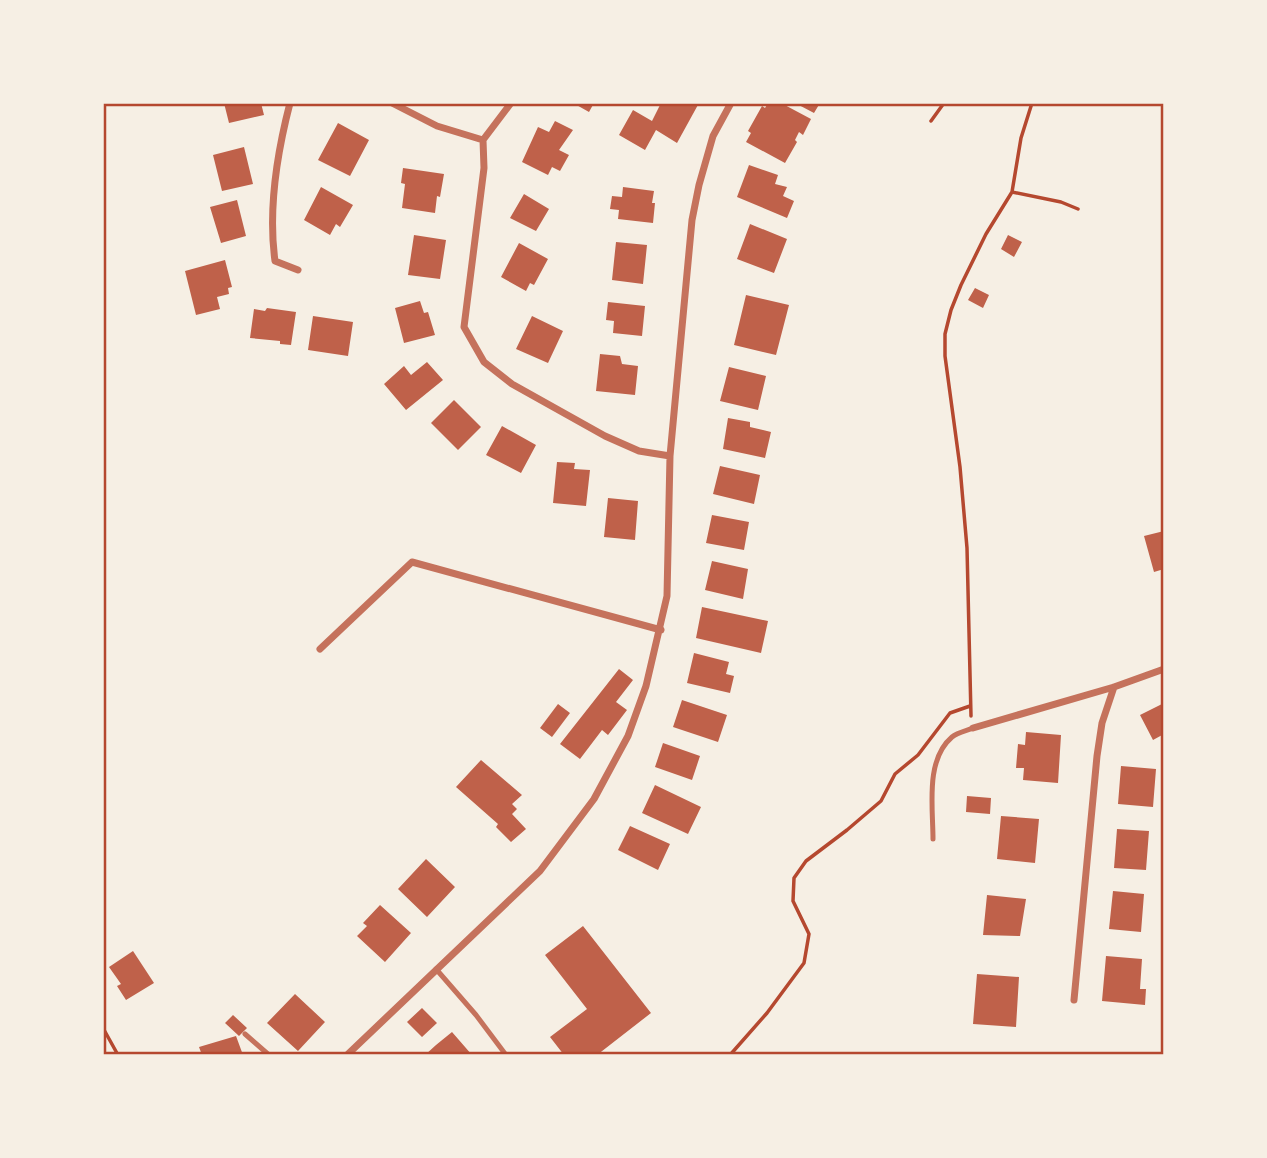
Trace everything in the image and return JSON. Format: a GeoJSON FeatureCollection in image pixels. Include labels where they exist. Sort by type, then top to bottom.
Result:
{"type":"FeatureCollection","features":[{"type":"Feature","properties":{"kind":"street"},"geometry":{"type":"LineString","coordinates":[[290,103],[283,129],[271,235],[275,261],[298,270]]}},
{"type":"Feature","properties":{"kind":"street"},"geometry":{"type":"LineString","coordinates":[[392,103],[437,126],[483,140]]}},
{"type":"Feature","properties":{"kind":"street"},"geometry":{"type":"LineString","coordinates":[[511,103],[483,140],[484,168],[464,327],[484,362],[512,384],[605,436],[639,451],[670,456]]}},
{"type":"Feature","properties":{"kind":"street"},"geometry":{"type":"LineString","coordinates":[[347,1055],[540,871],[594,799],[628,736],[646,686],[667,596],[670,456],[692,220],[713,136],[731,103]]}},
{"type":"Feature","properties":{"kind":"street"},"geometry":{"type":"LineString","coordinates":[[320,649],[412,562],[661,630]]}},
{"type":"Feature","properties":{"kind":"street"},"geometry":{"type":"LineString","coordinates":[[973,728],[1114,687],[1164,669]]}},
{"type":"Feature","properties":{"kind":"street"},"geometry":{"type":"LineString","coordinates":[[1074,1000],[1097,756],[1102,723],[1114,687]]}},
{"type":"Feature","properties":{"kind":"lane"},"geometry":{"type":"LineString","coordinates":[[933,839],[934,770],[942,747],[955,734],[973,728]]}},
{"type":"Feature","properties":{"kind":"lane"},"geometry":{"type":"LineString","coordinates":[[436,970],[476,1014],[506,1055]]}},
{"type":"Feature","properties":{"kind":"lane"},"geometry":{"type":"LineString","coordinates":[[245,1034],[269,1055]]}},
{"type":"Feature","properties":{"kind":"path"},"geometry":{"type":"LineString","coordinates":[[931,121],[944,103]]}},
{"type":"Feature","properties":{"kind":"path"},"geometry":{"type":"LineString","coordinates":[[973,728],[970,706],[967,548],[945,356],[946,334],[951,310],[961,285],[986,234],[1012,192],[1021,138],[1032,103]]}},
{"type":"Feature","properties":{"kind":"path"},"geometry":{"type":"LineString","coordinates":[[1012,192],[1061,201],[1078,209]]}},
{"type":"Feature","properties":{"kind":"path"},"geometry":{"type":"LineString","coordinates":[[730,1055],[767,1013],[804,962],[809,934],[793,901],[794,878],[806,861],[881,801],[895,774],[918,755],[950,713],[970,706]]}},
{"type":"Feature","properties":{"kind":"path"},"geometry":{"type":"LineString","coordinates":[[103,1028],[118,1055]]}},
{"type":"Feature","properties":{"kind":"building"},"geometry":{"type":"Polygon","coordinates":[[[224,103],[261,103],[264,115],[229,123],[224,103]]]}},
{"type":"Feature","properties":{"kind":"building"},"geometry":{"type":"Polygon","coordinates":[[[573,103],[594,103],[589,112],[573,103]]]}},
{"type":"Feature","properties":{"kind":"building"},"geometry":{"type":"Polygon","coordinates":[[[661,103],[699,103],[677,143],[656,130],[645,150],[619,135],[633,110],[652,121],[661,103]]]}},
{"type":"Feature","properties":{"kind":"building"},"geometry":{"type":"Polygon","coordinates":[[[768,103],[781,103],[811,119],[803,135],[799,132],[795,140],[797,142],[785,163],[746,142],[751,133],[748,131],[762,106],[765,108],[768,103]]]}},
{"type":"Feature","properties":{"kind":"building"},"geometry":{"type":"Polygon","coordinates":[[[795,103],[820,103],[814,113],[795,103]]]}},
{"type":"Feature","properties":{"kind":"building"},"geometry":{"type":"Polygon","coordinates":[[[555,121],[573,130],[559,150],[569,155],[560,171],[552,167],[548,175],[522,162],[538,127],[549,132],[555,121]]]}},
{"type":"Feature","properties":{"kind":"building"},"geometry":{"type":"Polygon","coordinates":[[[338,123],[369,140],[350,176],[318,160],[338,123]]]}},
{"type":"Feature","properties":{"kind":"building"},"geometry":{"type":"Polygon","coordinates":[[[244,147],[253,184],[222,191],[213,155],[244,147]]]}},
{"type":"Feature","properties":{"kind":"building"},"geometry":{"type":"Polygon","coordinates":[[[749,165],[778,175],[775,184],[787,187],[783,196],[794,201],[787,218],[737,197],[749,165]]]}},
{"type":"Feature","properties":{"kind":"building"},"geometry":{"type":"Polygon","coordinates":[[[403,168],[444,174],[435,213],[402,208],[405,184],[401,183],[403,168]]]}},
{"type":"Feature","properties":{"kind":"building"},"geometry":{"type":"Polygon","coordinates":[[[321,187],[353,205],[340,227],[336,224],[330,235],[304,220],[321,187]]]}},
{"type":"Feature","properties":{"kind":"building"},"geometry":{"type":"Polygon","coordinates":[[[623,187],[654,191],[653,223],[618,219],[619,210],[610,209],[612,196],[622,197],[623,187]]]}},
{"type":"Feature","properties":{"kind":"building"},"geometry":{"type":"Polygon","coordinates":[[[524,194],[549,209],[536,231],[510,218],[524,194]]]}},
{"type":"Feature","properties":{"kind":"building"},"geometry":{"type":"Polygon","coordinates":[[[237,200],[246,236],[221,243],[210,207],[237,200]]]}},
{"type":"Feature","properties":{"kind":"building"},"geometry":{"type":"Polygon","coordinates":[[[750,224],[787,239],[774,273],[737,259],[750,224]]]}},
{"type":"Feature","properties":{"kind":"building"},"geometry":{"type":"Polygon","coordinates":[[[414,235],[446,240],[440,279],[408,275],[414,235]]]}},
{"type":"Feature","properties":{"kind":"building"},"geometry":{"type":"Polygon","coordinates":[[[1008,235],[1022,242],[1014,257],[1001,249],[1008,235]]]}},
{"type":"Feature","properties":{"kind":"building"},"geometry":{"type":"Polygon","coordinates":[[[616,242],[647,245],[643,284],[612,280],[616,242]]]}},
{"type":"Feature","properties":{"kind":"building"},"geometry":{"type":"Polygon","coordinates":[[[519,243],[548,259],[534,285],[530,283],[526,291],[501,277],[519,243]]]}},
{"type":"Feature","properties":{"kind":"building"},"geometry":{"type":"Polygon","coordinates":[[[225,260],[232,287],[228,288],[229,294],[217,297],[220,309],[196,315],[185,271],[225,260]]]}},
{"type":"Feature","properties":{"kind":"building"},"geometry":{"type":"Polygon","coordinates":[[[975,288],[989,295],[983,308],[968,300],[975,288]]]}},
{"type":"Feature","properties":{"kind":"building"},"geometry":{"type":"Polygon","coordinates":[[[746,295],[789,305],[776,355],[734,345],[746,295]]]}},
{"type":"Feature","properties":{"kind":"building"},"geometry":{"type":"Polygon","coordinates":[[[420,301],[424,313],[428,312],[435,335],[404,343],[395,308],[420,301]]]}},
{"type":"Feature","properties":{"kind":"building"},"geometry":{"type":"Polygon","coordinates":[[[608,302],[645,306],[642,336],[613,333],[614,321],[606,320],[608,302]]]}},
{"type":"Feature","properties":{"kind":"building"},"geometry":{"type":"Polygon","coordinates":[[[267,308],[296,312],[291,345],[250,338],[254,309],[265,311],[267,308]]]}},
{"type":"Feature","properties":{"kind":"building"},"geometry":{"type":"Polygon","coordinates":[[[313,316],[353,322],[348,356],[308,350],[313,316]]]}},
{"type":"Feature","properties":{"kind":"building"},"geometry":{"type":"Polygon","coordinates":[[[532,316],[563,331],[548,363],[516,349],[532,316]]]}},
{"type":"Feature","properties":{"kind":"building"},"geometry":{"type":"Polygon","coordinates":[[[600,354],[620,356],[622,364],[638,366],[635,395],[596,391],[600,354]]]}},
{"type":"Feature","properties":{"kind":"building"},"geometry":{"type":"Polygon","coordinates":[[[427,362],[443,380],[406,410],[384,384],[404,366],[411,375],[427,362]]]}},
{"type":"Feature","properties":{"kind":"building"},"geometry":{"type":"Polygon","coordinates":[[[729,367],[766,376],[758,410],[720,401],[729,367]]]}},
{"type":"Feature","properties":{"kind":"building"},"geometry":{"type":"Polygon","coordinates":[[[454,400],[481,427],[458,450],[431,423],[454,400]]]}},
{"type":"Feature","properties":{"kind":"building"},"geometry":{"type":"Polygon","coordinates":[[[728,418],[750,422],[750,427],[771,432],[765,458],[723,449],[728,418]]]}},
{"type":"Feature","properties":{"kind":"building"},"geometry":{"type":"Polygon","coordinates":[[[502,426],[536,445],[521,473],[486,455],[502,426]]]}},
{"type":"Feature","properties":{"kind":"building"},"geometry":{"type":"Polygon","coordinates":[[[557,462],[575,463],[574,469],[590,470],[586,506],[553,503],[557,462]]]}},
{"type":"Feature","properties":{"kind":"building"},"geometry":{"type":"Polygon","coordinates":[[[720,466],[760,475],[754,504],[713,494],[720,466]]]}},
{"type":"Feature","properties":{"kind":"building"},"geometry":{"type":"Polygon","coordinates":[[[608,498],[638,501],[635,540],[604,537],[608,498]]]}},
{"type":"Feature","properties":{"kind":"building"},"geometry":{"type":"Polygon","coordinates":[[[712,515],[749,522],[744,550],[706,543],[712,515]]]}},
{"type":"Feature","properties":{"kind":"building"},"geometry":{"type":"Polygon","coordinates":[[[1164,531],[1164,569],[1154,572],[1144,536],[1164,531]]]}},
{"type":"Feature","properties":{"kind":"building"},"geometry":{"type":"Polygon","coordinates":[[[712,561],[748,569],[743,599],[705,590],[712,561]]]}},
{"type":"Feature","properties":{"kind":"building"},"geometry":{"type":"Polygon","coordinates":[[[702,607],[768,621],[761,653],[696,638],[702,607]]]}},
{"type":"Feature","properties":{"kind":"building"},"geometry":{"type":"Polygon","coordinates":[[[694,653],[729,662],[726,674],[734,676],[730,693],[687,683],[694,653]]]}},
{"type":"Feature","properties":{"kind":"building"},"geometry":{"type":"Polygon","coordinates":[[[619,669],[633,680],[616,702],[627,710],[608,735],[602,730],[580,759],[560,744],[619,669]]]}},
{"type":"Feature","properties":{"kind":"building"},"geometry":{"type":"Polygon","coordinates":[[[682,700],[727,715],[718,742],[673,727],[682,700]]]}},
{"type":"Feature","properties":{"kind":"building"},"geometry":{"type":"Polygon","coordinates":[[[1164,703],[1164,734],[1153,740],[1140,715],[1164,703]]]}},
{"type":"Feature","properties":{"kind":"building"},"geometry":{"type":"Polygon","coordinates":[[[558,704],[570,713],[552,737],[540,728],[558,704]]]}},
{"type":"Feature","properties":{"kind":"building"},"geometry":{"type":"Polygon","coordinates":[[[1026,732],[1061,735],[1058,783],[1023,780],[1024,768],[1016,768],[1018,744],[1025,745],[1026,732]]]}},
{"type":"Feature","properties":{"kind":"building"},"geometry":{"type":"Polygon","coordinates":[[[663,743],[700,756],[692,780],[655,767],[663,743]]]}},
{"type":"Feature","properties":{"kind":"building"},"geometry":{"type":"Polygon","coordinates":[[[481,760],[522,795],[512,804],[517,809],[512,814],[526,829],[511,842],[496,827],[498,824],[456,787],[481,760]]]}},
{"type":"Feature","properties":{"kind":"building"},"geometry":{"type":"Polygon","coordinates":[[[1121,766],[1156,769],[1153,807],[1118,804],[1121,766]]]}},
{"type":"Feature","properties":{"kind":"building"},"geometry":{"type":"Polygon","coordinates":[[[655,785],[701,807],[688,834],[642,813],[655,785]]]}},
{"type":"Feature","properties":{"kind":"building"},"geometry":{"type":"Polygon","coordinates":[[[967,796],[991,798],[990,814],[966,812],[967,796]]]}},
{"type":"Feature","properties":{"kind":"building"},"geometry":{"type":"Polygon","coordinates":[[[1001,816],[1039,819],[1035,863],[997,859],[1001,816]]]}},
{"type":"Feature","properties":{"kind":"building"},"geometry":{"type":"Polygon","coordinates":[[[630,826],[670,844],[658,870],[618,850],[630,826]]]}},
{"type":"Feature","properties":{"kind":"building"},"geometry":{"type":"Polygon","coordinates":[[[1117,829],[1149,831],[1146,870],[1114,868],[1117,829]]]}},
{"type":"Feature","properties":{"kind":"building"},"geometry":{"type":"Polygon","coordinates":[[[426,859],[455,887],[427,917],[398,889],[426,859]]]}},
{"type":"Feature","properties":{"kind":"building"},"geometry":{"type":"Polygon","coordinates":[[[1113,891],[1144,894],[1141,932],[1109,929],[1113,891]]]}},
{"type":"Feature","properties":{"kind":"building"},"geometry":{"type":"Polygon","coordinates":[[[987,895],[1026,899],[1020,936],[983,935],[987,895]]]}},
{"type":"Feature","properties":{"kind":"building"},"geometry":{"type":"Polygon","coordinates":[[[380,905],[411,933],[385,962],[357,936],[367,926],[363,923],[380,905]]]}},
{"type":"Feature","properties":{"kind":"building"},"geometry":{"type":"Polygon","coordinates":[[[583,926],[651,1013],[597,1055],[564,1055],[550,1037],[587,1009],[545,955],[583,926]]]}},
{"type":"Feature","properties":{"kind":"building"},"geometry":{"type":"Polygon","coordinates":[[[133,951],[154,983],[126,1000],[117,986],[121,984],[109,967],[133,951]]]}},
{"type":"Feature","properties":{"kind":"building"},"geometry":{"type":"Polygon","coordinates":[[[1106,956],[1142,959],[1140,989],[1146,989],[1145,1005],[1102,1001],[1106,956]]]}},
{"type":"Feature","properties":{"kind":"building"},"geometry":{"type":"Polygon","coordinates":[[[977,974],[1019,977],[1016,1027],[973,1024],[977,974]]]}},
{"type":"Feature","properties":{"kind":"building"},"geometry":{"type":"Polygon","coordinates":[[[295,994],[325,1022],[298,1051],[267,1023],[295,994]]]}},
{"type":"Feature","properties":{"kind":"building"},"geometry":{"type":"Polygon","coordinates":[[[422,1008],[437,1023],[422,1037],[407,1022],[422,1008]]]}},
{"type":"Feature","properties":{"kind":"building"},"geometry":{"type":"Polygon","coordinates":[[[233,1015],[247,1028],[239,1036],[225,1023],[233,1015]]]}},
{"type":"Feature","properties":{"kind":"building"},"geometry":{"type":"Polygon","coordinates":[[[452,1032],[472,1055],[425,1055],[436,1045],[452,1032]]]}},
{"type":"Feature","properties":{"kind":"building"},"geometry":{"type":"Polygon","coordinates":[[[236,1036],[243,1055],[202,1055],[199,1047],[236,1036]]]}}]}
